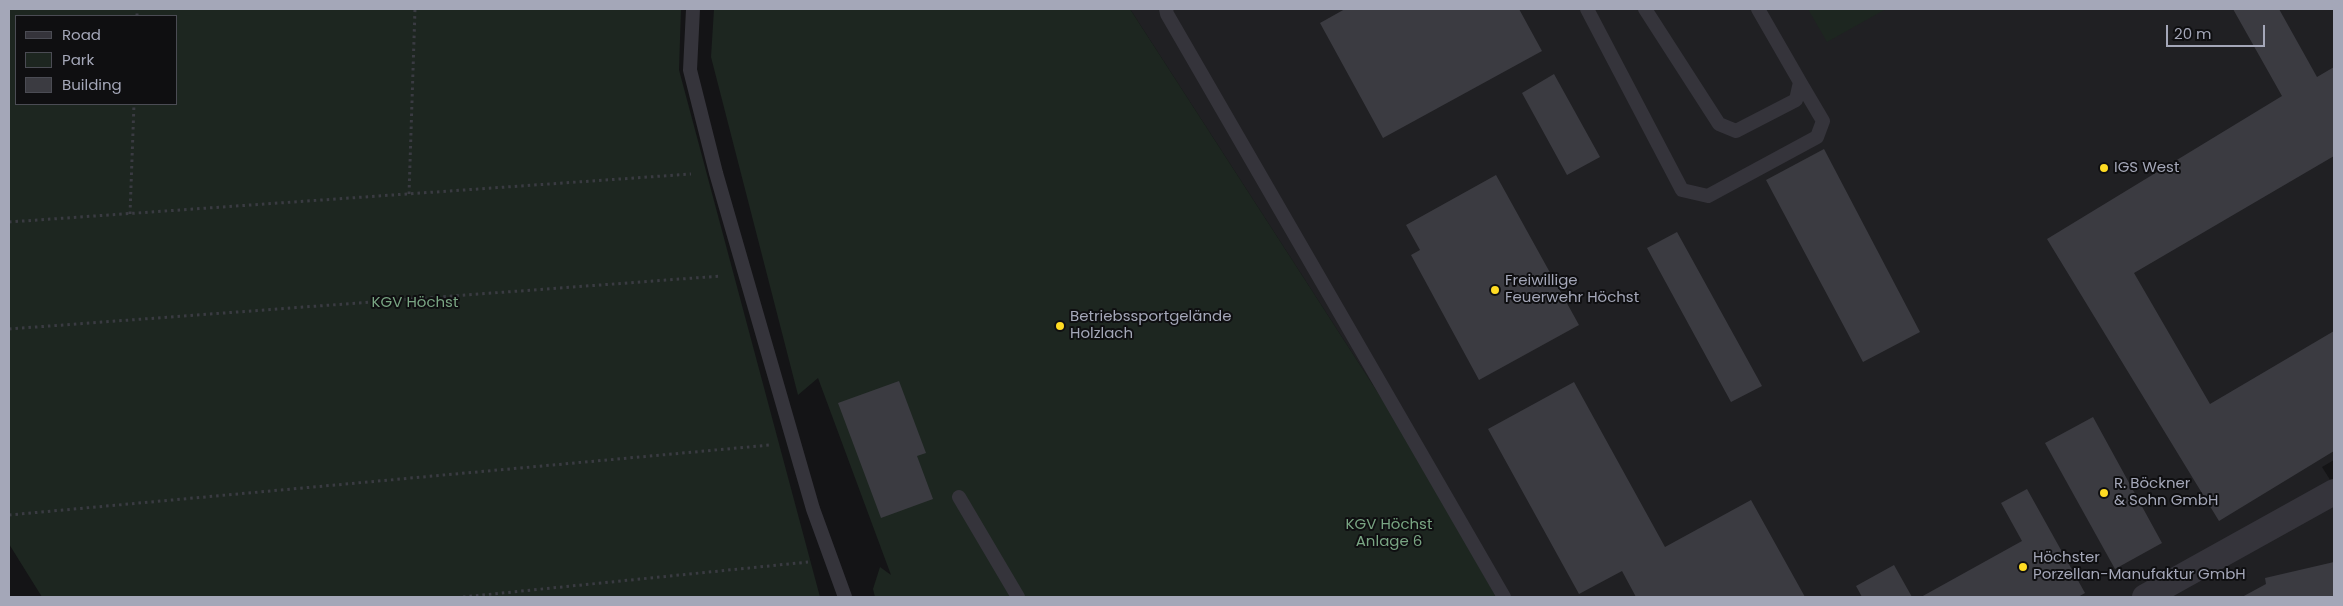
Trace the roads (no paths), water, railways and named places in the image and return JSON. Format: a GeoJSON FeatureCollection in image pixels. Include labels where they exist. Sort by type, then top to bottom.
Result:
{"type":"FeatureCollection","features":[{"type":"Feature","properties":{"kind":"street"},"geometry":{"type":"LineString","coordinates":[[2144,597],[2334,492]]}},
{"type":"Feature","properties":{"kind":"lane"},"geometry":{"type":"LineString","coordinates":[[693,9],[690,70],[716,172],[813,509],[845,597]]}},
{"type":"Feature","properties":{"kind":"lane"},"geometry":{"type":"LineString","coordinates":[[1166,9],[1167,14],[1504,597]]}},
{"type":"Feature","properties":{"kind":"lane"},"geometry":{"type":"LineString","coordinates":[[1587,9],[1682,190],[1708,196],[1818,138],[1823,122],[1758,9]]}},
{"type":"Feature","properties":{"kind":"lane"},"geometry":{"type":"LineString","coordinates":[[1645,9],[1719,124],[1736,131],[1796,100],[1800,82]]}},
{"type":"Feature","properties":{"kind":"lane"},"geometry":{"type":"LineString","coordinates":[[959,498],[1018,597]]}},
{"type":"Feature","properties":{"kind":"place","name":"IGS West"},"geometry":{"type":"Point","coordinates":[2104,168]}},
{"type":"Feature","properties":{"kind":"place","name":"Freiwillige Feuerwehr Höchst"},"geometry":{"type":"Point","coordinates":[1495,290]}},
{"type":"Feature","properties":{"kind":"place","name":"Betriebssportgelände Holzlach"},"geometry":{"type":"Point","coordinates":[1060,326]}},
{"type":"Feature","properties":{"kind":"place","name":"R. Böckner & Sohn GmbH"},"geometry":{"type":"Point","coordinates":[2104,493]}},
{"type":"Feature","properties":{"kind":"place","name":"Höchster Porzellan-Manufaktur GmbH"},"geometry":{"type":"Point","coordinates":[2023,567]}},
{"type":"Feature","properties":{"kind":"park label","name":"KGV Höchst"},"geometry":{"type":"Point","coordinates":[415,303]}},
{"type":"Feature","properties":{"kind":"park label","name":"KGV Höchst Anlage 6"},"geometry":{"type":"Point","coordinates":[1389,534]}}]}
